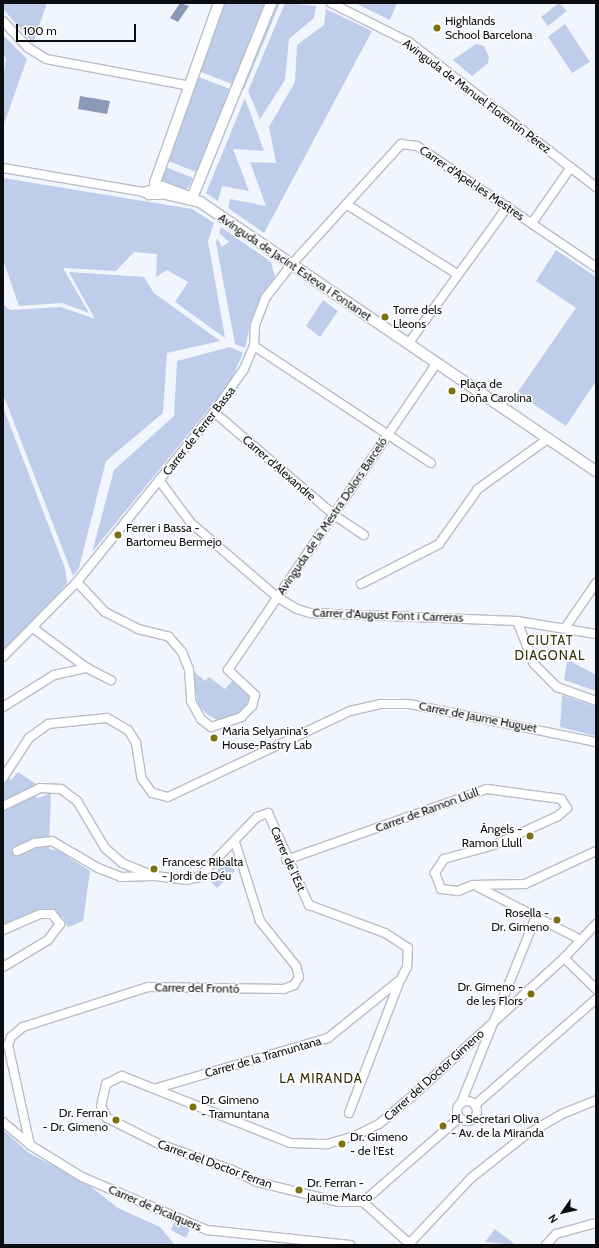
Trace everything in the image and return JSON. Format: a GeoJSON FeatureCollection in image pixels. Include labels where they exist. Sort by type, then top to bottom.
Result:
{"type":"FeatureCollection","features":[{"type":"Feature","properties":{"kind":"street"},"geometry":{"type":"LineString","coordinates":[[157,191],[190,86],[219,3]]}},
{"type":"Feature","properties":{"kind":"street"},"geometry":{"type":"LineString","coordinates":[[3,168],[143,192],[157,191],[183,201],[192,198],[270,3]]}},
{"type":"Feature","properties":{"kind":"street","name":"Avinguda de Manuel Florentín Pérez"},"geometry":{"type":"LineString","coordinates":[[331,3],[409,42],[596,187]]}},
{"type":"Feature","properties":{"kind":"street"},"geometry":{"type":"LineString","coordinates":[[3,20],[27,47],[46,59],[190,86]]}},
{"type":"Feature","properties":{"kind":"street","name":"Carrer d'Apel·les Mestres"},"geometry":{"type":"LineString","coordinates":[[291,265],[394,150],[401,144],[411,143],[508,206],[596,267]]}},
{"type":"Feature","properties":{"kind":"street"},"geometry":{"type":"LineString","coordinates":[[532,223],[571,167]]}},
{"type":"Feature","properties":{"kind":"street","name":"Avinguda de Jacint Esteva i Fontanet"},"geometry":{"type":"LineString","coordinates":[[192,198],[596,471]]}},
{"type":"Feature","properties":{"kind":"street"},"geometry":{"type":"LineString","coordinates":[[346,204],[457,274]]}},
{"type":"Feature","properties":{"kind":"street"},"geometry":{"type":"LineString","coordinates":[[408,344],[457,274],[508,206]]}},
{"type":"Feature","properties":{"kind":"street","name":"Carrer de Ferrer Bassa"},"geometry":{"type":"LineString","coordinates":[[3,656],[78,582],[235,386],[254,346],[255,325],[266,296],[291,265]]}},
{"type":"Feature","properties":{"kind":"street"},"geometry":{"type":"LineString","coordinates":[[254,346],[431,463]]}},
{"type":"Feature","properties":{"kind":"street","name":"Avinguda de la Mestra Dolors Barceló"},"geometry":{"type":"LineString","coordinates":[[78,582],[111,616],[138,629],[169,637],[182,652],[189,669],[191,701],[201,719],[211,727],[241,717],[255,701],[255,695],[248,686],[228,670],[436,363]]}},
{"type":"Feature","properties":{"kind":"street","name":"Carrer d'Alexandre"},"geometry":{"type":"LineString","coordinates":[[214,412],[334,515],[364,535]]}},
{"type":"Feature","properties":{"kind":"street"},"geometry":{"type":"LineString","coordinates":[[361,584],[439,544],[478,489],[549,438]]}},
{"type":"Feature","properties":{"kind":"street","name":"Carrer d'August Font i Carreras"},"geometry":{"type":"LineString","coordinates":[[159,480],[191,523],[277,597],[296,609],[310,613],[517,621],[596,634]]}},
{"type":"Feature","properties":{"kind":"street"},"geometry":{"type":"LineString","coordinates":[[565,628],[596,583]]}},
{"type":"Feature","properties":{"kind":"street"},"geometry":{"type":"LineString","coordinates":[[517,621],[534,664],[557,687],[596,701]]}},
{"type":"Feature","properties":{"kind":"street"},"geometry":{"type":"LineString","coordinates":[[33,628],[87,668],[111,680]]}},
{"type":"Feature","properties":{"kind":"street"},"geometry":{"type":"LineString","coordinates":[[3,707],[54,675],[87,668]]}},
{"type":"Feature","properties":{"kind":"street","name":"Carrer de Jaume Huguet"},"geometry":{"type":"LineString","coordinates":[[3,778],[29,738],[48,724],[107,718],[128,730],[136,743],[142,779],[145,784],[152,793],[168,797],[359,708],[409,704],[596,742]]}},
{"type":"Feature","properties":{"kind":"street"},"geometry":{"type":"LineString","coordinates":[[3,806],[40,788],[61,789],[77,801],[105,848],[122,863],[154,876]]}},
{"type":"Feature","properties":{"kind":"street","name":"Carrer de Ramon Llull"},"geometry":{"type":"LineString","coordinates":[[286,860],[487,789],[561,799],[567,808],[558,816],[494,845],[444,859],[435,873],[441,889],[458,891],[473,885]]}},
{"type":"Feature","properties":{"kind":"street","name":"Carrer de l'Est"},"geometry":{"type":"LineString","coordinates":[[235,842],[257,817],[268,813],[286,860],[309,905],[399,940],[408,948],[407,967],[401,979]]}},
{"type":"Feature","properties":{"kind":"street"},"geometry":{"type":"LineString","coordinates":[[17,851],[35,843],[52,841],[98,868],[120,877],[154,876],[186,880],[199,877],[235,842]]}},
{"type":"Feature","properties":{"kind":"street","name":"Carrer del Frontó"},"geometry":{"type":"LineString","coordinates":[[30,1145],[8,1045],[11,1037],[23,1027],[148,987],[284,989],[294,985],[299,977],[296,966],[260,921],[235,842]]}},
{"type":"Feature","properties":{"kind":"street"},"geometry":{"type":"LineString","coordinates":[[473,885],[525,884],[596,851]]}},
{"type":"Feature","properties":{"kind":"street"},"geometry":{"type":"LineString","coordinates":[[473,885],[581,940]]}},
{"type":"Feature","properties":{"kind":"street"},"geometry":{"type":"LineString","coordinates":[[3,930],[40,914],[52,914],[60,924],[48,940],[3,967]]}},
{"type":"Feature","properties":{"kind":"street"},"geometry":{"type":"LineString","coordinates":[[475,1105],[476,1115],[472,1120],[465,1122],[459,1118],[457,1109],[461,1103],[536,916]]}},
{"type":"Feature","properties":{"kind":"street","name":"Carrer del Doctor Gimeno"},"geometry":{"type":"LineString","coordinates":[[106,1084],[122,1076],[156,1088],[290,1143],[339,1141],[379,1124],[564,958],[596,924]]}},
{"type":"Feature","properties":{"kind":"street"},"geometry":{"type":"LineString","coordinates":[[564,958],[596,989]]}},
{"type":"Feature","properties":{"kind":"street"},"geometry":{"type":"LineString","coordinates":[[349,1112],[401,979]]}},
{"type":"Feature","properties":{"kind":"street","name":"Carrer de la Tramuntana"},"geometry":{"type":"LineString","coordinates":[[156,1088],[328,1038],[401,979]]}},
{"type":"Feature","properties":{"kind":"street"},"geometry":{"type":"LineString","coordinates":[[475,1105],[596,1000]]}},
{"type":"Feature","properties":{"kind":"street","name":"Carrer del Doctor Ferran"},"geometry":{"type":"LineString","coordinates":[[106,1084],[101,1106],[107,1118],[157,1143],[232,1170],[257,1182],[339,1202],[364,1202]]}},
{"type":"Feature","properties":{"kind":"street"},"geometry":{"type":"LineString","coordinates":[[459,1118],[364,1202],[410,1244],[471,1178],[524,1136],[562,1114],[596,1100]]}},
{"type":"Feature","properties":{"kind":"street"},"geometry":{"type":"LineString","coordinates":[[461,1103],[469,1101],[475,1105]]}},
{"type":"Feature","properties":{"kind":"street","name":"Carrer de Picalquers"},"geometry":{"type":"LineString","coordinates":[[3,1122],[30,1145],[82,1177],[206,1230],[350,1245]]}},
{"type":"Feature","properties":{"kind":"street"},"geometry":{"type":"LineString","coordinates":[[546,1245],[556,1234],[596,1223]]}},
{"type":"Feature","properties":{"kind":"shaded area"},"geometry":{"type":"Polygon","coordinates":[[[3,3],[47,3],[33,43],[3,9],[3,3]]]}},
{"type":"Feature","properties":{"kind":"shaded area"},"geometry":{"type":"Polygon","coordinates":[[[180,3],[189,6],[178,22],[170,18],[180,3]]]}},
{"type":"Feature","properties":{"kind":"shaded area"},"geometry":{"type":"Polygon","coordinates":[[[223,3],[267,3],[232,84],[198,71],[223,3]]]}},
{"type":"Feature","properties":{"kind":"shaded area"},"geometry":{"type":"Polygon","coordinates":[[[275,3],[280,3],[244,89],[239,87],[275,3]]]}},
{"type":"Feature","properties":{"kind":"shaded area"},"geometry":{"type":"Polygon","coordinates":[[[285,3],[316,6],[314,18],[289,39],[285,80],[260,119],[248,91],[285,3]]]}},
{"type":"Feature","properties":{"kind":"shaded area"},"geometry":{"type":"Polygon","coordinates":[[[355,3],[397,3],[390,20],[355,3]]]}},
{"type":"Feature","properties":{"kind":"shaded area"},"geometry":{"type":"Polygon","coordinates":[[[559,3],[567,11],[548,26],[541,17],[559,3]]]}},
{"type":"Feature","properties":{"kind":"shaded area"},"geometry":{"type":"Polygon","coordinates":[[[326,9],[372,31],[264,233],[228,208],[230,199],[266,206],[250,162],[276,163],[269,127],[295,82],[297,45],[324,25],[326,9]]]}},
{"type":"Feature","properties":{"kind":"shaded area"},"geometry":{"type":"Polygon","coordinates":[[[565,24],[590,62],[572,73],[548,37],[565,24]]]}},
{"type":"Feature","properties":{"kind":"shaded area"},"geometry":{"type":"Polygon","coordinates":[[[3,35],[27,59],[3,127],[3,78],[6,59],[3,52],[3,35]]]}},
{"type":"Feature","properties":{"kind":"shaded area"},"geometry":{"type":"Polygon","coordinates":[[[476,44],[484,46],[489,57],[488,63],[472,76],[453,60],[476,44]]]}},
{"type":"Feature","properties":{"kind":"shaded area"},"geometry":{"type":"Polygon","coordinates":[[[196,76],[230,89],[196,172],[166,160],[196,76]]]}},
{"type":"Feature","properties":{"kind":"shaded area"},"geometry":{"type":"Polygon","coordinates":[[[80,96],[110,101],[107,114],[78,109],[80,96]]]}},
{"type":"Feature","properties":{"kind":"shaded area"},"geometry":{"type":"Polygon","coordinates":[[[245,98],[264,151],[233,149],[249,191],[222,186],[218,201],[206,193],[245,98]]]}},
{"type":"Feature","properties":{"kind":"shaded area"},"geometry":{"type":"Polygon","coordinates":[[[163,166],[193,178],[188,188],[184,190],[162,182],[163,166]]]}},
{"type":"Feature","properties":{"kind":"shaded area"},"geometry":{"type":"Polygon","coordinates":[[[3,178],[192,209],[214,223],[208,241],[225,338],[175,302],[188,282],[167,270],[156,277],[157,254],[134,252],[116,271],[63,268],[89,313],[62,303],[19,306],[3,260],[3,178]]]}},
{"type":"Feature","properties":{"kind":"shaded area"},"geometry":{"type":"Polygon","coordinates":[[[221,227],[271,262],[275,277],[262,296],[252,317],[245,348],[235,344],[216,243],[217,238],[222,247],[229,242],[219,233],[221,227]]]}},
{"type":"Feature","properties":{"kind":"shaded area"},"geometry":{"type":"Polygon","coordinates":[[[556,250],[596,277],[596,381],[566,426],[517,393],[576,308],[536,281],[556,250]]]}},
{"type":"Feature","properties":{"kind":"shaded area"},"geometry":{"type":"Polygon","coordinates":[[[69,272],[144,277],[154,293],[220,341],[167,353],[163,413],[106,461],[79,568],[73,576],[3,394],[3,304],[10,310],[61,307],[95,319],[69,272]]]}},
{"type":"Feature","properties":{"kind":"shaded area"},"geometry":{"type":"Polygon","coordinates":[[[323,300],[338,311],[320,337],[306,326],[323,300]]]}},
{"type":"Feature","properties":{"kind":"shaded area"},"geometry":{"type":"Polygon","coordinates":[[[230,347],[243,353],[230,383],[92,552],[114,470],[174,416],[177,361],[230,347]]]}},
{"type":"Feature","properties":{"kind":"shaded area"},"geometry":{"type":"Polygon","coordinates":[[[3,407],[65,568],[67,583],[32,626],[3,650],[3,407]]]}},
{"type":"Feature","properties":{"kind":"shaded area"},"geometry":{"type":"Polygon","coordinates":[[[568,656],[572,658],[572,662],[596,675],[596,691],[564,680],[568,656]]]}},
{"type":"Feature","properties":{"kind":"shaded area"},"geometry":{"type":"Polygon","coordinates":[[[192,670],[205,681],[209,677],[225,689],[233,680],[237,680],[250,692],[249,705],[240,713],[219,721],[208,715],[198,705],[192,670]]]}},
{"type":"Feature","properties":{"kind":"shaded area"},"geometry":{"type":"Polygon","coordinates":[[[562,695],[596,707],[596,736],[560,727],[562,695]]]}},
{"type":"Feature","properties":{"kind":"shaded area"},"geometry":{"type":"Polygon","coordinates":[[[18,772],[36,784],[28,789],[38,798],[51,793],[49,849],[57,850],[90,871],[83,921],[68,927],[63,917],[48,912],[3,927],[3,775],[11,780],[18,772]]]}},
{"type":"Feature","properties":{"kind":"shaded area"},"geometry":{"type":"Polygon","coordinates":[[[226,862],[235,871],[217,888],[208,879],[226,862]]]}},
{"type":"Feature","properties":{"kind":"shaded area"},"geometry":{"type":"Polygon","coordinates":[[[3,1130],[29,1153],[86,1183],[118,1208],[160,1227],[175,1245],[3,1245],[3,1130]]]}},
{"type":"Feature","properties":{"kind":"shaded area"},"geometry":{"type":"Polygon","coordinates":[[[175,1221],[190,1229],[186,1238],[171,1230],[175,1221]]]}},
{"type":"Feature","properties":{"kind":"shaded area"},"geometry":{"type":"Polygon","coordinates":[[[495,1229],[516,1245],[485,1242],[495,1229]]]}},
{"type":"Feature","properties":{"kind":"place","name":"Highlands School Barcelona"},"geometry":{"type":"Point","coordinates":[437,28]}},
{"type":"Feature","properties":{"kind":"place","name":"Torre dels Lleons"},"geometry":{"type":"Point","coordinates":[385,317]}},
{"type":"Feature","properties":{"kind":"place","name":"Plaça de Doña Carolina"},"geometry":{"type":"Point","coordinates":[452,391]}},
{"type":"Feature","properties":{"kind":"place","name":"Ferrer i Bassa - Bartomeu Bermejo"},"geometry":{"type":"Point","coordinates":[118,535]}},
{"type":"Feature","properties":{"kind":"place","name":"Maria Selyanina's House-Pastry Lab"},"geometry":{"type":"Point","coordinates":[214,738]}},
{"type":"Feature","properties":{"kind":"place","name":"Àngels - Ramon Llull"},"geometry":{"type":"Point","coordinates":[530,836]}},
{"type":"Feature","properties":{"kind":"place","name":"Francesc Ribalta - Jordi de Déu"},"geometry":{"type":"Point","coordinates":[154,869]}},
{"type":"Feature","properties":{"kind":"place","name":"Rosella - Dr. Gimeno"},"geometry":{"type":"Point","coordinates":[557,920]}},
{"type":"Feature","properties":{"kind":"place","name":"Dr. Gimeno - de les Flors"},"geometry":{"type":"Point","coordinates":[531,994]}},
{"type":"Feature","properties":{"kind":"place","name":"Dr. Gimeno - Tramuntana"},"geometry":{"type":"Point","coordinates":[193,1107]}},
{"type":"Feature","properties":{"kind":"place","name":"Dr. Ferran - Dr. Gimeno"},"geometry":{"type":"Point","coordinates":[116,1120]}},
{"type":"Feature","properties":{"kind":"place","name":"Pl. Secretari Oliva - Av. de la Miranda"},"geometry":{"type":"Point","coordinates":[443,1126]}},
{"type":"Feature","properties":{"kind":"place","name":"Dr. Gimeno - de l'Est"},"geometry":{"type":"Point","coordinates":[342,1144]}},
{"type":"Feature","properties":{"kind":"place","name":"Dr. Ferran - Jaume Marco"},"geometry":{"type":"Point","coordinates":[299,1190]}},
{"type":"Feature","properties":{"kind":"district","name":"CIUTAT DIAGONAL"},"geometry":{"type":"Point","coordinates":[550,648]}},
{"type":"Feature","properties":{"kind":"district","name":"LA MIRANDA"},"geometry":{"type":"Point","coordinates":[321,1078]}}]}
